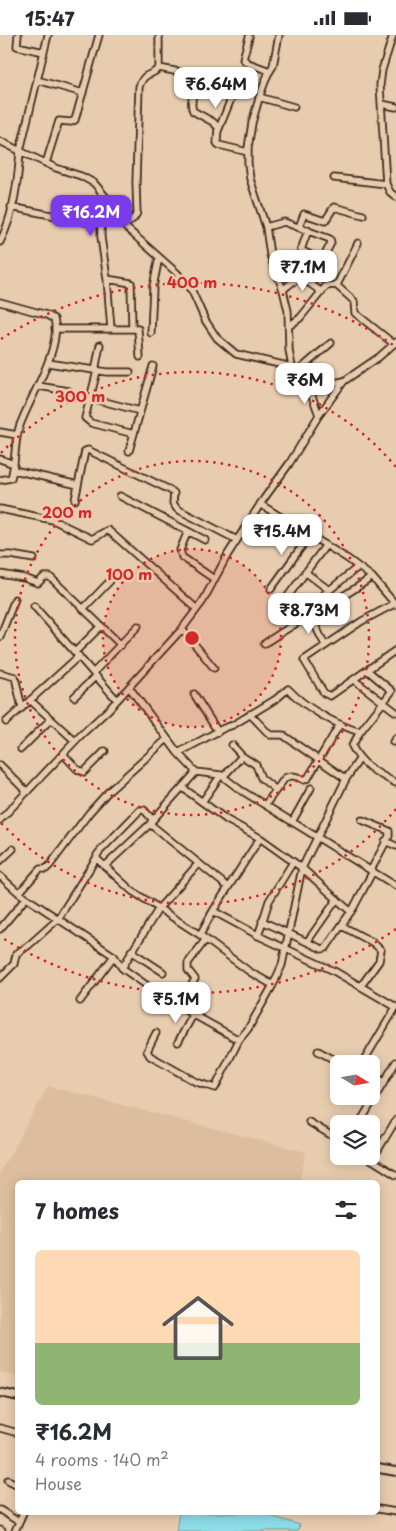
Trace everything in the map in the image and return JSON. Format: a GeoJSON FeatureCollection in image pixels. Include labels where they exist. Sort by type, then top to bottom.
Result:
{"type":"FeatureCollection","features":[{"type":"Feature","properties":{"kind":"street"},"geometry":{"type":"LineString","coordinates":[[18,35],[17,46],[44,52]]}},
{"type":"Feature","properties":{"kind":"street"},"geometry":{"type":"LineString","coordinates":[[0,242],[5,233],[12,207],[20,151],[48,35]]}},
{"type":"Feature","properties":{"kind":"street"},"geometry":{"type":"LineString","coordinates":[[46,163],[60,120],[71,122],[75,120],[100,35]]}},
{"type":"Feature","properties":{"kind":"street"},"geometry":{"type":"LineString","coordinates":[[159,35],[159,69]]}},
{"type":"Feature","properties":{"kind":"street"},"geometry":{"type":"LineString","coordinates":[[279,35],[273,66],[252,123],[248,152],[250,179],[266,227],[270,255],[283,290],[289,326],[289,350],[294,370],[309,388],[320,415]]}},
{"type":"Feature","properties":{"kind":"street"},"geometry":{"type":"LineString","coordinates":[[393,35],[380,78],[386,184],[390,192],[396,197]]}},
{"type":"Feature","properties":{"kind":"street"},"geometry":{"type":"LineString","coordinates":[[249,37],[243,59],[248,63],[270,71]]}},
{"type":"Feature","properties":{"kind":"street"},"geometry":{"type":"LineString","coordinates":[[124,226],[134,218],[136,213],[139,87],[142,77],[159,69],[195,76],[196,84],[191,108],[197,115],[216,124],[218,127],[217,143],[219,145],[248,152]]}},
{"type":"Feature","properties":{"kind":"street"},"geometry":{"type":"LineString","coordinates":[[37,80],[83,93]]}},
{"type":"Feature","properties":{"kind":"street"},"geometry":{"type":"LineString","coordinates":[[218,131],[233,94]]}},
{"type":"Feature","properties":{"kind":"street"},"geometry":{"type":"LineString","coordinates":[[260,97],[294,107]]}},
{"type":"Feature","properties":{"kind":"street"},"geometry":{"type":"LineString","coordinates":[[382,104],[396,107]]}},
{"type":"Feature","properties":{"kind":"street"},"geometry":{"type":"LineString","coordinates":[[0,141],[94,183],[110,202],[124,226],[176,273],[192,291],[205,320],[217,338],[236,354],[294,370]]}},
{"type":"Feature","properties":{"kind":"street"},"geometry":{"type":"LineString","coordinates":[[334,178],[386,184]]}},
{"type":"Feature","properties":{"kind":"street"},"geometry":{"type":"LineString","coordinates":[[101,192],[101,237],[111,329]]}},
{"type":"Feature","properties":{"kind":"street"},"geometry":{"type":"LineString","coordinates":[[12,207],[101,225]]}},
{"type":"Feature","properties":{"kind":"street"},"geometry":{"type":"LineString","coordinates":[[299,227],[304,214],[325,221],[334,207],[363,215]]}},
{"type":"Feature","properties":{"kind":"street"},"geometry":{"type":"LineString","coordinates":[[266,227],[284,222],[328,237],[331,241],[317,270]]}},
{"type":"Feature","properties":{"kind":"street"},"geometry":{"type":"LineString","coordinates":[[308,230],[301,250],[322,261]]}},
{"type":"Feature","properties":{"kind":"street"},"geometry":{"type":"LineString","coordinates":[[336,285],[358,243]]}},
{"type":"Feature","properties":{"kind":"street"},"geometry":{"type":"LineString","coordinates":[[150,333],[153,287],[159,257]]}},
{"type":"Feature","properties":{"kind":"street"},"geometry":{"type":"LineString","coordinates":[[107,279],[131,283],[132,328]]}},
{"type":"Feature","properties":{"kind":"street"},"geometry":{"type":"LineString","coordinates":[[283,290],[295,279],[300,279],[322,291]]}},
{"type":"Feature","properties":{"kind":"street"},"geometry":{"type":"LineString","coordinates":[[0,821],[75,741],[117,700],[182,629],[197,609],[260,504],[344,381],[379,357],[395,343],[355,313],[354,301],[336,285],[326,286],[300,318],[289,326]]}},
{"type":"Feature","properties":{"kind":"street"},"geometry":{"type":"LineString","coordinates":[[0,302],[51,317],[55,323],[48,363],[26,409],[17,435],[11,478],[0,480]]}},
{"type":"Feature","properties":{"kind":"street"},"geometry":{"type":"LineString","coordinates":[[55,329],[132,328],[138,330],[140,357]]}},
{"type":"Feature","properties":{"kind":"street"},"geometry":{"type":"LineString","coordinates":[[294,370],[331,343]]}},
{"type":"Feature","properties":{"kind":"street"},"geometry":{"type":"LineString","coordinates":[[100,345],[86,414],[87,420],[134,434]]}},
{"type":"Feature","properties":{"kind":"street"},"geometry":{"type":"LineString","coordinates":[[48,363],[96,371],[130,372]]}},
{"type":"Feature","properties":{"kind":"street"},"geometry":{"type":"LineString","coordinates":[[129,451],[153,366]]}},
{"type":"Feature","properties":{"kind":"street"},"geometry":{"type":"LineString","coordinates":[[309,388],[344,381]]}},
{"type":"Feature","properties":{"kind":"street"},"geometry":{"type":"LineString","coordinates":[[38,385],[69,391]]}},
{"type":"Feature","properties":{"kind":"street"},"geometry":{"type":"LineString","coordinates":[[90,397],[140,411]]}},
{"type":"Feature","properties":{"kind":"street"},"geometry":{"type":"LineString","coordinates":[[0,432],[17,435]]}},
{"type":"Feature","properties":{"kind":"street"},"geometry":{"type":"LineString","coordinates":[[75,500],[84,453],[86,450],[91,451],[170,489],[174,493],[173,503],[177,509],[237,540]]}},
{"type":"Feature","properties":{"kind":"street"},"geometry":{"type":"LineString","coordinates":[[0,459],[14,467],[78,485]]}},
{"type":"Feature","properties":{"kind":"street"},"geometry":{"type":"LineString","coordinates":[[120,496],[205,540]]}},
{"type":"Feature","properties":{"kind":"street"},"geometry":{"type":"LineString","coordinates":[[260,504],[326,545],[372,577],[396,604],[374,613],[304,660],[324,693],[328,696],[332,695],[395,653]]}},
{"type":"Feature","properties":{"kind":"street"},"geometry":{"type":"LineString","coordinates":[[0,509],[52,520],[92,539],[104,531],[110,532],[197,609]]}},
{"type":"Feature","properties":{"kind":"street"},"geometry":{"type":"LineString","coordinates":[[188,531],[180,551],[182,557],[214,579]]}},
{"type":"Feature","properties":{"kind":"street"},"geometry":{"type":"LineString","coordinates":[[271,589],[310,535]]}},
{"type":"Feature","properties":{"kind":"street"},"geometry":{"type":"LineString","coordinates":[[288,596],[326,545]]}},
{"type":"Feature","properties":{"kind":"street"},"geometry":{"type":"LineString","coordinates":[[0,555],[34,559]]}},
{"type":"Feature","properties":{"kind":"street"},"geometry":{"type":"LineString","coordinates":[[306,609],[358,567]]}},
{"type":"Feature","properties":{"kind":"street"},"geometry":{"type":"LineString","coordinates":[[305,572],[329,591]]}},
{"type":"Feature","properties":{"kind":"street"},"geometry":{"type":"LineString","coordinates":[[0,574],[24,578],[38,583],[48,576],[121,645]]}},
{"type":"Feature","properties":{"kind":"street"},"geometry":{"type":"LineString","coordinates":[[264,644],[280,632],[357,588],[372,577]]}},
{"type":"Feature","properties":{"kind":"street"},"geometry":{"type":"LineString","coordinates":[[83,609],[110,581]]}},
{"type":"Feature","properties":{"kind":"street"},"geometry":{"type":"LineString","coordinates":[[0,637],[15,599]]}},
{"type":"Feature","properties":{"kind":"street"},"geometry":{"type":"LineString","coordinates":[[34,606],[117,700]]}},
{"type":"Feature","properties":{"kind":"street"},"geometry":{"type":"LineString","coordinates":[[310,615],[325,645]]}},
{"type":"Feature","properties":{"kind":"street"},"geometry":{"type":"LineString","coordinates":[[6,722],[77,654],[101,626]]}},
{"type":"Feature","properties":{"kind":"street"},"geometry":{"type":"LineString","coordinates":[[74,697],[138,627]]}},
{"type":"Feature","properties":{"kind":"street"},"geometry":{"type":"LineString","coordinates":[[182,629],[214,668]]}},
{"type":"Feature","properties":{"kind":"street"},"geometry":{"type":"LineString","coordinates":[[367,670],[394,693],[383,702],[360,731],[352,746],[356,755],[375,772],[396,783]]}},
{"type":"Feature","properties":{"kind":"street"},"geometry":{"type":"LineString","coordinates":[[0,673],[15,677],[22,708]]}},
{"type":"Feature","properties":{"kind":"street"},"geometry":{"type":"LineString","coordinates":[[354,680],[396,712]]}},
{"type":"Feature","properties":{"kind":"street"},"geometry":{"type":"LineString","coordinates":[[129,687],[178,753],[196,772],[222,776],[292,822],[396,885]]}},
{"type":"Feature","properties":{"kind":"street"},"geometry":{"type":"LineString","coordinates":[[178,753],[276,699],[288,689],[297,699],[340,724],[360,731]]}},
{"type":"Feature","properties":{"kind":"street"},"geometry":{"type":"LineString","coordinates":[[194,693],[218,732]]}},
{"type":"Feature","properties":{"kind":"street"},"geometry":{"type":"LineString","coordinates":[[30,700],[75,741]]}},
{"type":"Feature","properties":{"kind":"street"},"geometry":{"type":"LineString","coordinates":[[250,714],[267,733],[273,736],[283,735],[346,779]]}},
{"type":"Feature","properties":{"kind":"street"},"geometry":{"type":"LineString","coordinates":[[21,749],[51,719]]}},
{"type":"Feature","properties":{"kind":"street"},"geometry":{"type":"LineString","coordinates":[[265,805],[289,776],[307,780],[340,724]]}},
{"type":"Feature","properties":{"kind":"street"},"geometry":{"type":"LineString","coordinates":[[18,893],[40,869],[46,869],[50,865],[89,813],[108,792],[167,739]]}},
{"type":"Feature","properties":{"kind":"street"},"geometry":{"type":"LineString","coordinates":[[232,745],[242,756],[256,765],[261,778],[276,790]]}},
{"type":"Feature","properties":{"kind":"street"},"geometry":{"type":"LineString","coordinates":[[63,754],[77,769],[84,772],[105,751]]}},
{"type":"Feature","properties":{"kind":"street"},"geometry":{"type":"LineString","coordinates":[[202,801],[222,776],[242,756]]}},
{"type":"Feature","properties":{"kind":"street"},"geometry":{"type":"LineString","coordinates":[[156,1033],[147,1051],[150,1056],[196,1083],[215,1088],[239,1040],[248,1029],[282,965],[302,868],[346,779],[360,758]]}},
{"type":"Feature","properties":{"kind":"street"},"geometry":{"type":"LineString","coordinates":[[0,765],[27,792]]}},
{"type":"Feature","properties":{"kind":"street"},"geometry":{"type":"LineString","coordinates":[[105,866],[152,822],[196,772]]}},
{"type":"Feature","properties":{"kind":"street"},"geometry":{"type":"LineString","coordinates":[[183,788],[227,820],[260,838],[302,868],[351,912]]}},
{"type":"Feature","properties":{"kind":"street"},"geometry":{"type":"LineString","coordinates":[[292,822],[311,788]]}},
{"type":"Feature","properties":{"kind":"street"},"geometry":{"type":"LineString","coordinates":[[0,979],[14,964],[16,954],[58,919],[101,850],[140,811],[144,811],[152,822],[198,864],[228,887]]}},
{"type":"Feature","properties":{"kind":"street"},"geometry":{"type":"LineString","coordinates":[[262,921],[322,949],[326,949],[351,912],[389,833],[388,829],[362,820]]}},
{"type":"Feature","properties":{"kind":"street"},"geometry":{"type":"LineString","coordinates":[[179,1007],[195,979],[188,970],[188,963],[203,937],[213,911],[260,838]]}},
{"type":"Feature","properties":{"kind":"street"},"geometry":{"type":"LineString","coordinates":[[385,841],[396,846]]}},
{"type":"Feature","properties":{"kind":"street"},"geometry":{"type":"LineString","coordinates":[[0,861],[13,849]]}},
{"type":"Feature","properties":{"kind":"street"},"geometry":{"type":"LineString","coordinates":[[97,857],[132,891],[203,937],[250,972],[273,985]]}},
{"type":"Feature","properties":{"kind":"street"},"geometry":{"type":"LineString","coordinates":[[258,936],[269,901],[293,862]]}},
{"type":"Feature","properties":{"kind":"street"},"geometry":{"type":"LineString","coordinates":[[122,968],[158,908],[198,864]]}},
{"type":"Feature","properties":{"kind":"street"},"geometry":{"type":"LineString","coordinates":[[0,876],[18,893],[114,956],[122,968],[179,1007],[239,1040]]}},
{"type":"Feature","properties":{"kind":"street"},"geometry":{"type":"LineString","coordinates":[[0,929],[26,898]]}},
{"type":"Feature","properties":{"kind":"street"},"geometry":{"type":"LineString","coordinates":[[307,942],[336,899]]}},
{"type":"Feature","properties":{"kind":"street"},"geometry":{"type":"LineString","coordinates":[[213,911],[258,936],[334,971],[396,1007],[367,1055]]}},
{"type":"Feature","properties":{"kind":"street"},"geometry":{"type":"LineString","coordinates":[[342,925],[372,942],[381,950],[378,961],[361,986]]}},
{"type":"Feature","properties":{"kind":"street"},"geometry":{"type":"LineString","coordinates":[[131,951],[163,972]]}},
{"type":"Feature","properties":{"kind":"street"},"geometry":{"type":"LineString","coordinates":[[80,1001],[114,956]]}},
{"type":"Feature","properties":{"kind":"street"},"geometry":{"type":"LineString","coordinates":[[178,1042],[193,1015]]}},
{"type":"Feature","properties":{"kind":"street"},"geometry":{"type":"LineString","coordinates":[[318,1051],[330,1057]]}},
{"type":"Feature","properties":{"kind":"street"},"geometry":{"type":"LineString","coordinates":[[364,1115],[396,1062]]}},
{"type":"Feature","properties":{"kind":"street"},"geometry":{"type":"LineString","coordinates":[[380,1080],[384,1082]]}},
{"type":"Feature","properties":{"kind":"street"},"geometry":{"type":"LineString","coordinates":[[309,1121],[330,1134]]}},
{"type":"Feature","properties":{"kind":"street"},"geometry":{"type":"LineString","coordinates":[[380,1147],[396,1121]]}},
{"type":"Feature","properties":{"kind":"street"},"geometry":{"type":"LineString","coordinates":[[380,1165],[396,1175]]}},
{"type":"Feature","properties":{"kind":"street"},"geometry":{"type":"LineString","coordinates":[[0,1428],[15,1432]]}},
{"type":"Feature","properties":{"kind":"street"},"geometry":{"type":"LineString","coordinates":[[8,1479],[15,1483]]}},
{"type":"Feature","properties":{"kind":"street"},"geometry":{"type":"LineString","coordinates":[[380,1509],[396,1512]]}},
{"type":"Feature","properties":{"kind":"street"},"geometry":{"type":"LineString","coordinates":[[0,1510],[19,1521]]}},
{"type":"Feature","properties":{"kind":"street"},"geometry":{"type":"LineString","coordinates":[[15,1531],[22,1515]]}},
{"type":"Feature","properties":{"kind":"shaded area"},"geometry":{"type":"Polygon","coordinates":[[[48,1086],[306,1152],[299,1180],[15,1180],[15,1376],[0,1372],[0,1172],[48,1086]]]}},
{"type":"Feature","properties":{"kind":"water"},"geometry":{"type":"Polygon","coordinates":[[[179,1515],[268,1515],[300,1525],[297,1531],[176,1531],[179,1515]]]}},
{"type":"Feature","properties":{"kind":"railway"},"geometry":{"type":"LineString","coordinates":[[0,1388],[15,1391]]}},
{"type":"Feature","properties":{"kind":"railway"},"geometry":{"type":"LineString","coordinates":[[0,1397],[15,1400]]}},
{"type":"Feature","properties":{"kind":"railway"},"geometry":{"type":"LineString","coordinates":[[380,1464],[396,1467]]}},
{"type":"Feature","properties":{"kind":"railway"},"geometry":{"type":"LineString","coordinates":[[380,1473],[396,1476]]}}]}
